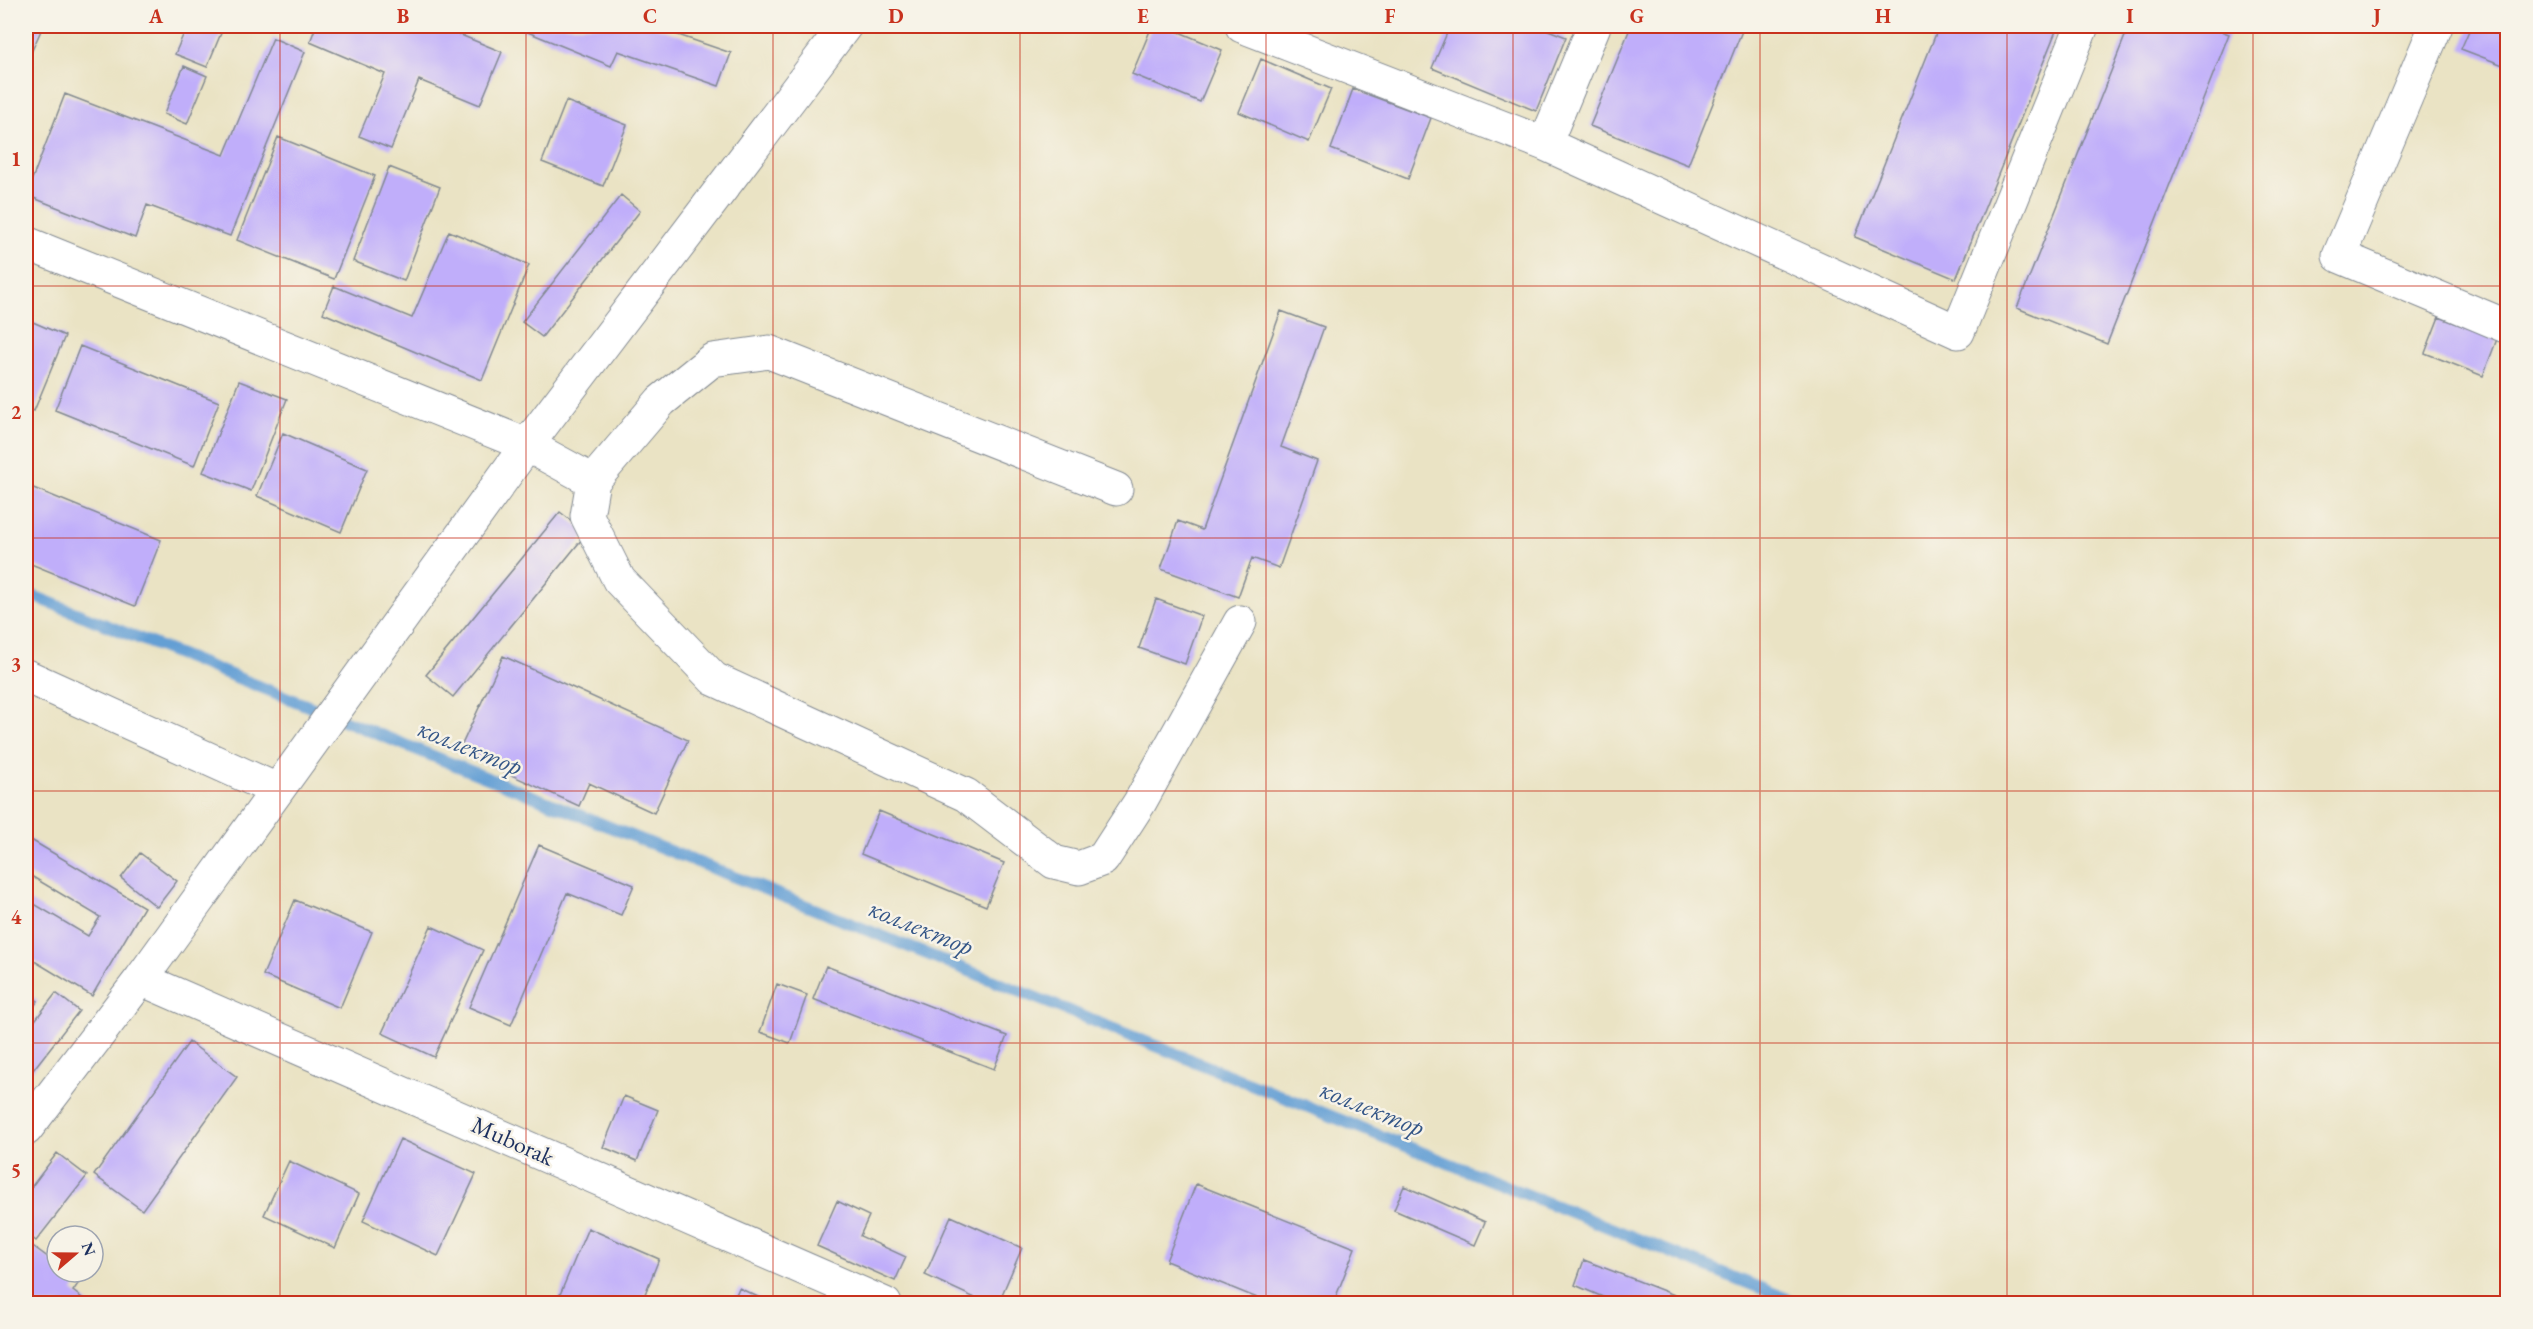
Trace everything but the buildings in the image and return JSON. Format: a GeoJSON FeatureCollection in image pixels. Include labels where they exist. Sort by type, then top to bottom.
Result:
{"type":"FeatureCollection","features":[{"type":"Feature","properties":{"kind":"street"},"geometry":{"type":"LineString","coordinates":[[26,1129],[141,980],[527,445],[845,26]]}},
{"type":"Feature","properties":{"kind":"street"},"geometry":{"type":"LineString","coordinates":[[1242,26],[1545,144],[1958,332],[2082,26]]}},
{"type":"Feature","properties":{"kind":"street"},"geometry":{"type":"LineString","coordinates":[[1545,144],[1594,26]]}},
{"type":"Feature","properties":{"kind":"street"},"geometry":{"type":"LineString","coordinates":[[2436,26],[2339,256],[2508,327]]}},
{"type":"Feature","properties":{"kind":"street"},"geometry":{"type":"LineString","coordinates":[[26,243],[527,445],[593,481]]}},
{"type":"Feature","properties":{"kind":"street"},"geometry":{"type":"LineString","coordinates":[[1116,489],[769,352],[711,360],[661,401],[593,481],[588,516],[620,580],[714,679],[966,795],[1054,861],[1079,868],[1103,859],[1140,802],[1240,622]]}},
{"type":"Feature","properties":{"kind":"street"},"geometry":{"type":"LineString","coordinates":[[26,676],[277,790]]}},
{"type":"Feature","properties":{"kind":"street","name":"Muborak"},"geometry":{"type":"LineString","coordinates":[[141,980],[885,1304]]}},
{"type":"Feature","properties":{"kind":"waterway","name":"коллектор"},"geometry":{"type":"LineString","coordinates":[[26,593],[1800,1304]]}}]}
